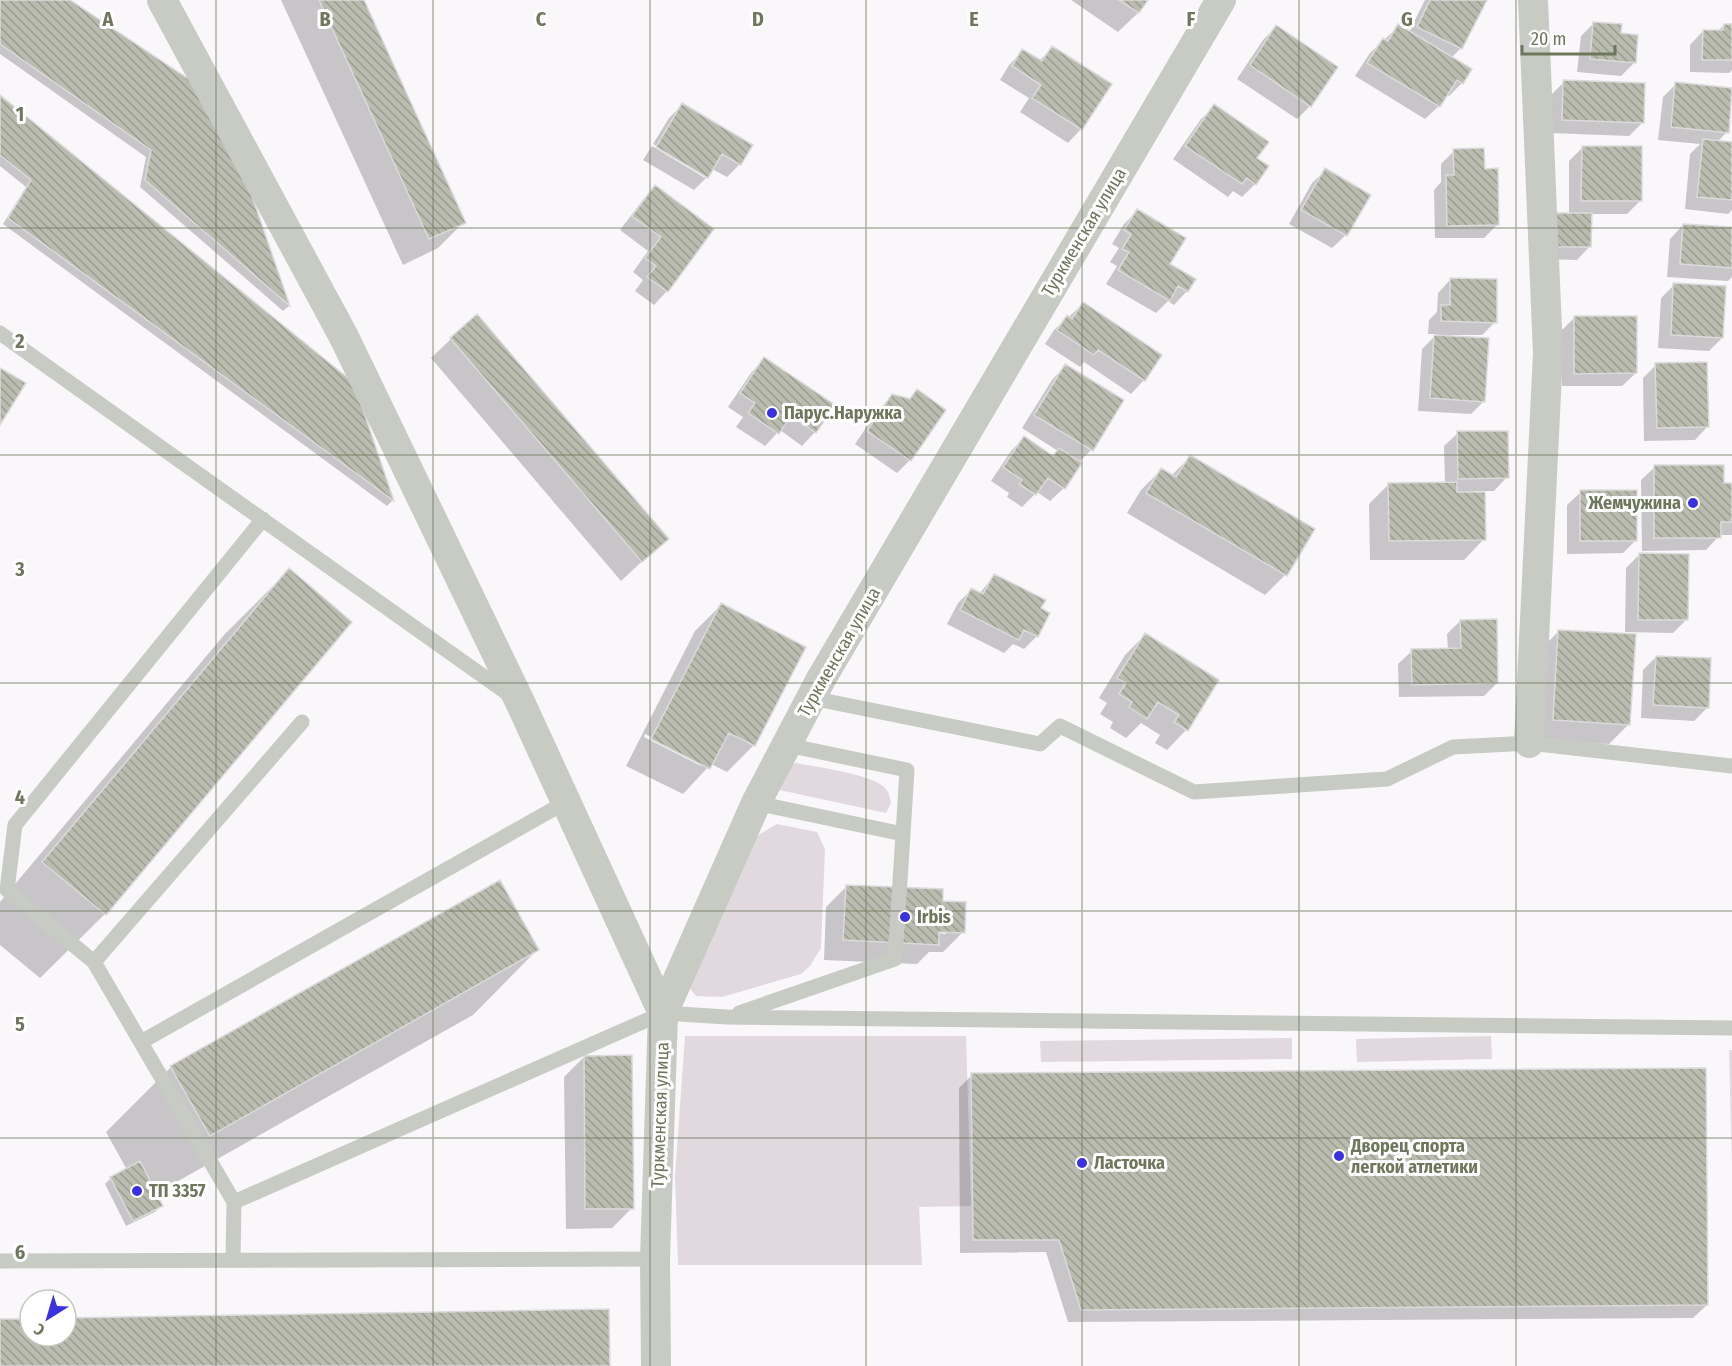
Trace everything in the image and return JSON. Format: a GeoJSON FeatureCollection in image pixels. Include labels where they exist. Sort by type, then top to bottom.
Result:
{"type":"FeatureCollection","features":[{"type":"Feature","properties":{"kind":"street"},"geometry":{"type":"LineString","coordinates":[[162,0],[344,338],[520,702],[663,1013]]}},
{"type":"Feature","properties":{"kind":"street","name":"Туркменская улица"},"geometry":{"type":"LineString","coordinates":[[656,1366],[655,1259],[663,1013],[756,803],[811,698],[1221,0]]}},
{"type":"Feature","properties":{"kind":"street"},"geometry":{"type":"LineString","coordinates":[[1529,743],[1548,353],[1533,0]]}},
{"type":"Feature","properties":{"kind":"lane"},"geometry":{"type":"LineString","coordinates":[[0,333],[520,702]]}},
{"type":"Feature","properties":{"kind":"lane"},"geometry":{"type":"LineString","coordinates":[[233,1260],[234,1202],[94,962],[7,890],[15,825],[262,519]]}},
{"type":"Feature","properties":{"kind":"lane"},"geometry":{"type":"LineString","coordinates":[[811,698],[1040,744],[1060,726],[1194,792],[1387,779],[1453,747],[1529,743],[1732,766]]}},
{"type":"Feature","properties":{"kind":"lane"},"geometry":{"type":"LineString","coordinates":[[94,962],[302,722]]}},
{"type":"Feature","properties":{"kind":"lane"},"geometry":{"type":"LineString","coordinates":[[727,1017],[894,959],[907,770],[787,745]]}},
{"type":"Feature","properties":{"kind":"lane"},"geometry":{"type":"LineString","coordinates":[[141,1042],[566,802]]}},
{"type":"Feature","properties":{"kind":"lane"},"geometry":{"type":"LineString","coordinates":[[756,803],[903,834]]}},
{"type":"Feature","properties":{"kind":"lane"},"geometry":{"type":"LineString","coordinates":[[234,1202],[663,1013],[727,1017],[1732,1028]]}},
{"type":"Feature","properties":{"kind":"lane"},"geometry":{"type":"LineString","coordinates":[[0,1262],[655,1259]]}},
{"type":"Feature","properties":{"kind":"shaded area"},"geometry":{"type":"Polygon","coordinates":[[[796,763],[870,779],[886,789],[891,803],[886,813],[775,789],[785,767],[796,763]]]}},
{"type":"Feature","properties":{"kind":"shaded area"},"geometry":{"type":"Polygon","coordinates":[[[777,824],[817,832],[825,849],[821,948],[810,966],[801,974],[722,997],[696,996],[685,982],[744,849],[760,834],[777,824]]]}},
{"type":"Feature","properties":{"kind":"shaded area"},"geometry":{"type":"Polygon","coordinates":[[[685,1036],[966,1036],[971,1206],[919,1207],[922,1265],[678,1265],[675,1176],[685,1036]]]}},
{"type":"Feature","properties":{"kind":"shaded area"},"geometry":{"type":"Polygon","coordinates":[[[1491,1036],[1492,1059],[1357,1062],[1356,1039],[1491,1036]]]}},
{"type":"Feature","properties":{"kind":"shaded area"},"geometry":{"type":"Polygon","coordinates":[[[1292,1038],[1292,1059],[1041,1062],[1040,1041],[1292,1038]]]}},
{"type":"Feature","properties":{"kind":"shaded area"},"geometry":{"type":"Polygon","coordinates":[[[1729,1050],[1732,1050],[1732,1167],[1729,1050]]]}},
{"type":"Feature","properties":{"kind":"building"},"geometry":{"type":"Polygon","coordinates":[[[0,0],[70,0],[196,84],[237,153],[290,306],[145,180],[151,150],[0,44],[0,0]]]}},
{"type":"Feature","properties":{"kind":"building"},"geometry":{"type":"Polygon","coordinates":[[[319,0],[364,0],[466,223],[429,239],[319,0]]]}},
{"type":"Feature","properties":{"kind":"building"},"geometry":{"type":"Polygon","coordinates":[[[1119,0],[1148,0],[1139,13],[1119,0]]]}},
{"type":"Feature","properties":{"kind":"building"},"geometry":{"type":"Polygon","coordinates":[[[1430,0],[1487,0],[1462,49],[1417,27],[1430,0]]]}},
{"type":"Feature","properties":{"kind":"building"},"geometry":{"type":"Polygon","coordinates":[[[1593,22],[1622,24],[1621,33],[1638,35],[1636,63],[1590,59],[1593,22]]]}},
{"type":"Feature","properties":{"kind":"building"},"geometry":{"type":"Polygon","coordinates":[[[1398,24],[1472,69],[1463,84],[1457,80],[1440,107],[1367,63],[1383,38],[1388,41],[1398,24]]]}},
{"type":"Feature","properties":{"kind":"building"},"geometry":{"type":"Polygon","coordinates":[[[1724,24],[1732,24],[1732,60],[1702,60],[1703,30],[1723,30],[1724,24]]]}},
{"type":"Feature","properties":{"kind":"building"},"geometry":{"type":"Polygon","coordinates":[[[1276,25],[1338,67],[1311,107],[1250,65],[1276,25]]]}},
{"type":"Feature","properties":{"kind":"building"},"geometry":{"type":"Polygon","coordinates":[[[1052,46],[1112,84],[1082,130],[1032,98],[1041,85],[1012,66],[1022,49],[1042,61],[1052,46]]]}},
{"type":"Feature","properties":{"kind":"building"},"geometry":{"type":"Polygon","coordinates":[[[1563,80],[1645,83],[1644,123],[1562,120],[1563,80]]]}},
{"type":"Feature","properties":{"kind":"building"},"geometry":{"type":"Polygon","coordinates":[[[1675,82],[1732,88],[1729,133],[1671,127],[1675,82]]]}},
{"type":"Feature","properties":{"kind":"building"},"geometry":{"type":"Polygon","coordinates":[[[0,95],[354,383],[394,501],[8,218],[31,180],[0,155],[0,95]]]}},
{"type":"Feature","properties":{"kind":"building"},"geometry":{"type":"Polygon","coordinates":[[[682,103],[753,145],[741,165],[722,154],[708,178],[656,147],[682,103]]]}},
{"type":"Feature","properties":{"kind":"building"},"geometry":{"type":"Polygon","coordinates":[[[1214,104],[1269,142],[1257,158],[1269,166],[1256,185],[1247,178],[1242,184],[1185,146],[1214,104]]]}},
{"type":"Feature","properties":{"kind":"building"},"geometry":{"type":"Polygon","coordinates":[[[1703,139],[1732,142],[1732,200],[1697,197],[1703,139]]]}},
{"type":"Feature","properties":{"kind":"building"},"geometry":{"type":"Polygon","coordinates":[[[1582,146],[1642,146],[1642,201],[1581,201],[1582,146]]]}},
{"type":"Feature","properties":{"kind":"building"},"geometry":{"type":"Polygon","coordinates":[[[1484,148],[1485,169],[1498,168],[1499,225],[1447,226],[1446,175],[1454,175],[1453,149],[1484,148]]]}},
{"type":"Feature","properties":{"kind":"building"},"geometry":{"type":"Polygon","coordinates":[[[1325,168],[1371,195],[1347,236],[1301,210],[1325,168]]]}},
{"type":"Feature","properties":{"kind":"building"},"geometry":{"type":"Polygon","coordinates":[[[655,185],[714,229],[668,292],[647,277],[656,266],[645,258],[661,237],[632,216],[655,185]]]}},
{"type":"Feature","properties":{"kind":"building"},"geometry":{"type":"Polygon","coordinates":[[[1137,209],[1186,238],[1170,264],[1196,279],[1188,292],[1178,286],[1170,301],[1118,270],[1129,252],[1122,249],[1131,234],[1124,230],[1137,209]]]}},
{"type":"Feature","properties":{"kind":"building"},"geometry":{"type":"Polygon","coordinates":[[[1554,213],[1592,213],[1591,247],[1554,247],[1554,213]]]}},
{"type":"Feature","properties":{"kind":"building"},"geometry":{"type":"Polygon","coordinates":[[[1683,224],[1732,227],[1732,268],[1680,264],[1683,224]]]}},
{"type":"Feature","properties":{"kind":"building"},"geometry":{"type":"Polygon","coordinates":[[[1450,278],[1497,279],[1497,323],[1441,321],[1441,305],[1450,305],[1450,278]]]}},
{"type":"Feature","properties":{"kind":"building"},"geometry":{"type":"Polygon","coordinates":[[[1673,283],[1726,286],[1723,338],[1671,335],[1673,283]]]}},
{"type":"Feature","properties":{"kind":"building"},"geometry":{"type":"Polygon","coordinates":[[[1083,302],[1162,355],[1145,381],[1098,350],[1094,355],[1057,330],[1067,315],[1072,319],[1083,302]]]}},
{"type":"Feature","properties":{"kind":"building"},"geometry":{"type":"Polygon","coordinates":[[[477,314],[669,539],[642,562],[450,338],[477,314]]]}},
{"type":"Feature","properties":{"kind":"building"},"geometry":{"type":"Polygon","coordinates":[[[1574,316],[1637,316],[1637,373],[1574,374],[1574,316]]]}},
{"type":"Feature","properties":{"kind":"building"},"geometry":{"type":"Polygon","coordinates":[[[1434,335],[1489,338],[1485,402],[1430,398],[1434,335]]]}},
{"type":"Feature","properties":{"kind":"building"},"geometry":{"type":"Polygon","coordinates":[[[764,357],[835,405],[816,433],[791,416],[779,434],[748,413],[755,403],[740,393],[764,357]]]}},
{"type":"Feature","properties":{"kind":"building"},"geometry":{"type":"Polygon","coordinates":[[[1707,362],[1709,427],[1657,428],[1655,363],[1707,362]]]}},
{"type":"Feature","properties":{"kind":"building"},"geometry":{"type":"Polygon","coordinates":[[[1065,364],[1124,400],[1093,451],[1034,415],[1065,364]]]}},
{"type":"Feature","properties":{"kind":"building"},"geometry":{"type":"Polygon","coordinates":[[[0,368],[26,383],[0,425],[0,368]]]}},
{"type":"Feature","properties":{"kind":"building"},"geometry":{"type":"Polygon","coordinates":[[[917,389],[946,410],[911,461],[867,431],[892,394],[910,399],[917,389]]]}},
{"type":"Feature","properties":{"kind":"building"},"geometry":{"type":"Polygon","coordinates":[[[1457,431],[1508,431],[1509,478],[1458,479],[1457,431]]]}},
{"type":"Feature","properties":{"kind":"building"},"geometry":{"type":"Polygon","coordinates":[[[1024,436],[1053,456],[1059,448],[1082,463],[1065,489],[1048,478],[1036,495],[1019,484],[1022,480],[1003,467],[1024,436]]]}},
{"type":"Feature","properties":{"kind":"building"},"geometry":{"type":"Polygon","coordinates":[[[1190,455],[1315,529],[1287,576],[1146,493],[1161,468],[1176,477],[1190,455]]]}},
{"type":"Feature","properties":{"kind":"building","name":"Жемчужина"},"geometry":{"type":"Polygon","coordinates":[[[1654,465],[1724,465],[1724,483],[1732,483],[1732,522],[1721,522],[1721,538],[1654,538],[1654,465]]]}},
{"type":"Feature","properties":{"kind":"building"},"geometry":{"type":"Polygon","coordinates":[[[1457,482],[1457,492],[1485,492],[1486,540],[1389,541],[1388,483],[1457,482]]]}},
{"type":"Feature","properties":{"kind":"building"},"geometry":{"type":"Polygon","coordinates":[[[1580,490],[1637,490],[1637,541],[1580,541],[1580,490]]]}},
{"type":"Feature","properties":{"kind":"building"},"geometry":{"type":"Polygon","coordinates":[[[1639,553],[1689,554],[1688,620],[1638,620],[1639,553]]]}},
{"type":"Feature","properties":{"kind":"building"},"geometry":{"type":"Polygon","coordinates":[[[289,568],[352,622],[106,915],[42,862],[289,568]]]}},
{"type":"Feature","properties":{"kind":"building"},"geometry":{"type":"Polygon","coordinates":[[[994,574],[1046,600],[1041,608],[1050,613],[1038,637],[1024,630],[1019,640],[960,610],[971,588],[983,594],[994,574]]]}},
{"type":"Feature","properties":{"kind":"building"},"geometry":{"type":"Polygon","coordinates":[[[721,603],[806,647],[755,746],[729,733],[710,769],[651,739],[721,603]]]}},
{"type":"Feature","properties":{"kind":"building"},"geometry":{"type":"Polygon","coordinates":[[[1497,619],[1498,683],[1412,685],[1411,649],[1461,648],[1460,620],[1497,619]]]}},
{"type":"Feature","properties":{"kind":"building"},"geometry":{"type":"Polygon","coordinates":[[[1558,630],[1636,634],[1630,725],[1553,720],[1558,630]]]}},
{"type":"Feature","properties":{"kind":"building"},"geometry":{"type":"Polygon","coordinates":[[[1145,633],[1219,680],[1188,731],[1174,722],[1179,715],[1158,702],[1147,719],[1129,707],[1132,702],[1119,694],[1126,683],[1117,678],[1145,633]]]}},
{"type":"Feature","properties":{"kind":"building"},"geometry":{"type":"Polygon","coordinates":[[[1656,656],[1711,658],[1709,708],[1653,705],[1656,656]]]}},
{"type":"Feature","properties":{"kind":"building"},"geometry":{"type":"Polygon","coordinates":[[[500,880],[539,950],[210,1136],[170,1066],[500,880]]]}},
{"type":"Feature","properties":{"kind":"building","name":"Irbis"},"geometry":{"type":"Polygon","coordinates":[[[846,885],[943,889],[943,901],[966,902],[965,933],[939,932],[939,945],[843,940],[846,885]]]}},
{"type":"Feature","properties":{"kind":"building"},"geometry":{"type":"Polygon","coordinates":[[[632,1055],[634,1209],[585,1209],[584,1056],[632,1055]]]}},
{"type":"Feature","properties":{"kind":"building","name":"Дворец спорта легкой атлетики"},"geometry":{"type":"Polygon","coordinates":[[[1706,1068],[1708,1305],[1081,1310],[1059,1240],[973,1240],[971,1073],[1706,1068]]]}},
{"type":"Feature","properties":{"kind":"building","name":"ТП 3357"},"geometry":{"type":"Polygon","coordinates":[[[140,1161],[163,1206],[133,1221],[110,1177],[140,1161]]]}},
{"type":"Feature","properties":{"kind":"building"},"geometry":{"type":"Polygon","coordinates":[[[609,1309],[610,1366],[0,1366],[0,1319],[18,1319],[18,1348],[78,1348],[78,1318],[609,1309]]]}},
{"type":"Feature","properties":{"kind":"place","name":"Парус.Наружка"},"geometry":{"type":"Point","coordinates":[772,413]}},
{"type":"Feature","properties":{"kind":"place","name":"Жемчужина"},"geometry":{"type":"Point","coordinates":[1693,503]}},
{"type":"Feature","properties":{"kind":"place","name":"Irbis"},"geometry":{"type":"Point","coordinates":[905,917]}},
{"type":"Feature","properties":{"kind":"place","name":"Дворец спорта легкой атлетики"},"geometry":{"type":"Point","coordinates":[1339,1156]}},
{"type":"Feature","properties":{"kind":"place","name":"Ласточка"},"geometry":{"type":"Point","coordinates":[1082,1163]}},
{"type":"Feature","properties":{"kind":"place","name":"ТП 3357"},"geometry":{"type":"Point","coordinates":[137,1191]}}]}
